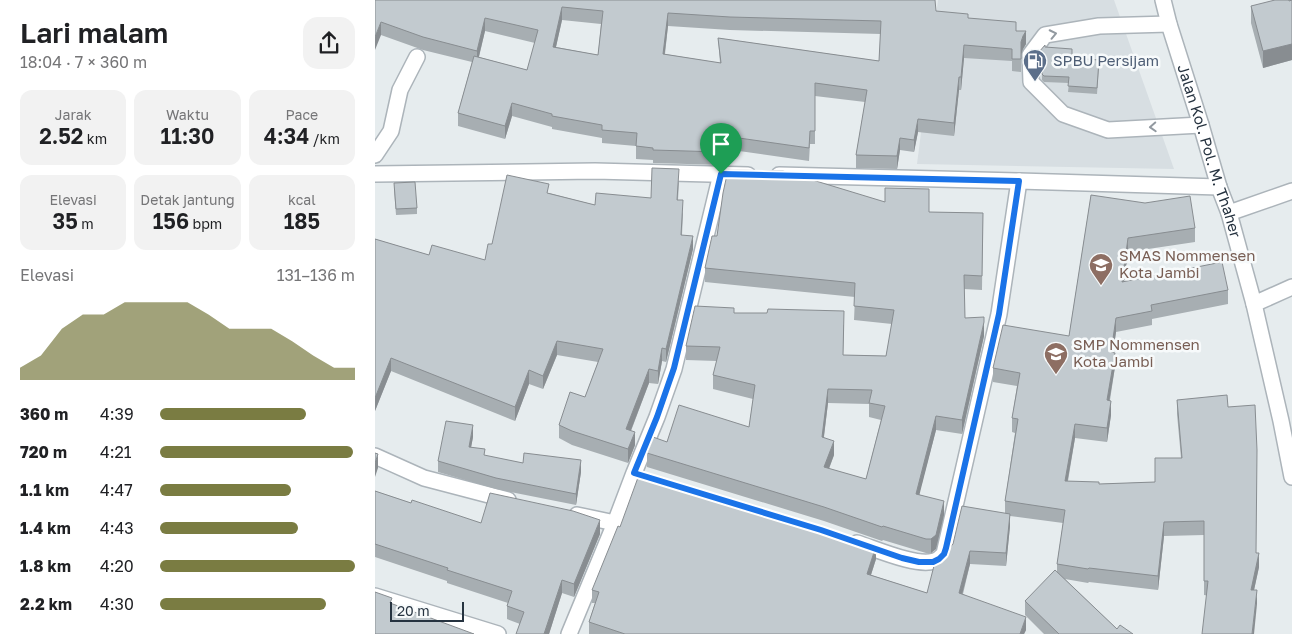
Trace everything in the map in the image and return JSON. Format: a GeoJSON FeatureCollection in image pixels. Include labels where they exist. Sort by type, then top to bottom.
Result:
{"type":"FeatureCollection","features":[{"type":"Feature","properties":{"kind":"street","name":"Jalan Kol. Pol. M. Thaher"},"geometry":{"type":"LineString","coordinates":[[1163,0],[1219,187],[1229,213],[1287,419],[1292,477]]}},
{"type":"Feature","properties":{"kind":"street"},"geometry":{"type":"LineString","coordinates":[[1169,24],[1099,26],[1045,35],[1030,54],[1031,82],[1063,114],[1108,130],[1201,125]]}},
{"type":"Feature","properties":{"kind":"street"},"geometry":{"type":"LineString","coordinates":[[375,155],[391,130],[400,90],[417,57]]}},
{"type":"Feature","properties":{"kind":"street"},"geometry":{"type":"LineString","coordinates":[[375,174],[595,171],[1219,187]]}},
{"type":"Feature","properties":{"kind":"street"},"geometry":{"type":"LineString","coordinates":[[569,634],[615,523],[639,475],[674,368],[721,174]]}},
{"type":"Feature","properties":{"kind":"street"},"geometry":{"type":"LineString","coordinates":[[848,539],[919,562],[933,562],[944,554],[999,314],[1019,181]]}},
{"type":"Feature","properties":{"kind":"street"},"geometry":{"type":"LineString","coordinates":[[1229,213],[1292,191]]}},
{"type":"Feature","properties":{"kind":"street"},"geometry":{"type":"LineString","coordinates":[[1254,304],[1292,287]]}},
{"type":"Feature","properties":{"kind":"street"},"geometry":{"type":"LineString","coordinates":[[375,456],[424,478],[494,498],[522,503]]}},
{"type":"Feature","properties":{"kind":"street"},"geometry":{"type":"LineString","coordinates":[[559,511],[615,523]]}},
{"type":"Feature","properties":{"kind":"street"},"geometry":{"type":"LineString","coordinates":[[375,596],[498,634]]}},
{"type":"Feature","properties":{"kind":"shaded area","name":"SPBU Persijam"},"geometry":{"type":"Polygon","coordinates":[[[938,0],[1114,0],[1174,169],[917,164],[938,0]]]}},
{"type":"Feature","properties":{"kind":"building"},"geometry":{"type":"Polygon","coordinates":[[[375,0],[935,0],[936,11],[968,14],[968,18],[1016,22],[1016,31],[1026,31],[1021,42],[1021,59],[1012,59],[1012,49],[964,45],[954,123],[918,119],[914,140],[900,138],[897,156],[856,155],[867,90],[815,83],[815,131],[810,131],[809,148],[725,136],[721,152],[653,150],[653,148],[636,146],[637,133],[602,130],[602,125],[552,116],[552,114],[512,103],[505,126],[458,113],[474,56],[527,70],[538,30],[485,18],[477,51],[423,37],[381,22],[375,37],[375,0]],[[562,7],[553,47],[598,55],[603,11],[562,7]],[[668,13],[663,54],[721,63],[718,38],[879,61],[881,21],[730,17],[668,13]]]}},
{"type":"Feature","properties":{"kind":"building"},"geometry":{"type":"Polygon","coordinates":[[[1275,0],[1292,0],[1292,44],[1263,51],[1251,6],[1275,0]]]}},
{"type":"Feature","properties":{"kind":"building"},"geometry":{"type":"Polygon","coordinates":[[[1045,45],[1045,47],[1072,49],[1072,58],[1099,60],[1097,88],[1068,86],[1069,77],[1044,76],[1042,68],[1040,68],[1039,52],[1045,45]]]}},
{"type":"Feature","properties":{"kind":"building"},"geometry":{"type":"Polygon","coordinates":[[[652,168],[679,169],[677,200],[683,200],[681,235],[693,236],[666,349],[662,348],[658,371],[649,369],[626,429],[635,432],[628,449],[559,425],[570,392],[585,397],[603,349],[557,341],[543,376],[529,370],[515,407],[391,358],[375,398],[375,239],[429,255],[432,245],[485,260],[488,244],[492,244],[507,175],[549,184],[547,193],[595,205],[596,193],[651,198],[652,168]]]}},
{"type":"Feature","properties":{"kind":"building"},"geometry":{"type":"Polygon","coordinates":[[[728,170],[783,171],[885,202],[885,188],[929,189],[929,212],[983,213],[982,276],[964,275],[965,318],[984,317],[984,322],[962,420],[936,416],[916,494],[944,501],[936,535],[931,539],[882,527],[824,507],[647,453],[653,437],[667,442],[679,405],[749,427],[755,385],[713,375],[720,347],[686,346],[695,306],[734,308],[734,313],[767,313],[768,309],[844,311],[843,355],[886,356],[894,310],[854,306],[855,283],[705,268],[712,236],[717,236],[728,170]],[[828,389],[822,437],[834,441],[824,467],[866,479],[885,406],[869,403],[872,390],[828,389]]]}},
{"type":"Feature","properties":{"kind":"building"},"geometry":{"type":"Polygon","coordinates":[[[415,182],[417,208],[396,209],[394,183],[415,182]]]}},
{"type":"Feature","properties":{"kind":"building"},"geometry":{"type":"Polygon","coordinates":[[[1091,195],[1145,203],[1190,196],[1195,228],[1128,238],[1122,282],[1222,262],[1228,290],[1151,305],[1152,311],[1116,318],[1111,352],[1115,353],[1107,400],[1111,401],[1107,428],[1075,424],[1065,481],[1099,482],[1099,484],[1155,482],[1155,458],[1182,458],[1177,400],[1227,395],[1228,407],[1255,405],[1257,450],[1256,553],[1259,553],[1251,590],[1257,590],[1252,634],[1202,634],[1208,581],[1204,581],[1204,521],[1164,522],[1158,576],[1088,569],[1057,564],[1065,510],[1005,501],[1018,419],[1012,418],[1020,373],[993,368],[1003,325],[1069,336],[1091,195]]]}},
{"type":"Feature","properties":{"kind":"building"},"geometry":{"type":"Polygon","coordinates":[[[446,421],[473,425],[469,447],[485,449],[484,455],[523,463],[524,453],[581,460],[576,494],[496,478],[438,461],[446,421]]]}},
{"type":"Feature","properties":{"kind":"building"},"geometry":{"type":"Polygon","coordinates":[[[640,472],[818,526],[876,546],[867,574],[927,593],[936,558],[945,553],[953,544],[962,506],[1010,514],[1006,553],[970,551],[959,593],[1026,617],[1020,634],[625,634],[589,622],[599,592],[592,590],[618,526],[620,527],[640,472]]]}},
{"type":"Feature","properties":{"kind":"building"},"geometry":{"type":"Polygon","coordinates":[[[375,491],[411,503],[412,500],[481,523],[490,493],[573,511],[600,520],[574,584],[562,580],[544,634],[516,634],[524,612],[507,606],[512,591],[375,544],[375,491]]]}},
{"type":"Feature","properties":{"kind":"building"},"geometry":{"type":"Polygon","coordinates":[[[1055,570],[1117,629],[1120,625],[1133,634],[1059,634],[1025,601],[1055,570]]]}},
{"type":"Feature","properties":{"kind":"building"},"geometry":{"type":"Polygon","coordinates":[[[375,592],[392,598],[390,603],[474,634],[375,634],[375,592]]]}},
{"type":"Feature","properties":{"kind":"place","name":"SPBU Persijam"},"geometry":{"type":"Point","coordinates":[1035,82]}},
{"type":"Feature","properties":{"kind":"place","name":"SMAS Nommensen Kota Jambi"},"geometry":{"type":"Point","coordinates":[1101,286]}},
{"type":"Feature","properties":{"kind":"place","name":"SMP Nommensen Kota Jambi"},"geometry":{"type":"Point","coordinates":[1056,375]}},
{"type":"Feature","properties":{"kind":"route"},"geometry":{"type":"LineString","coordinates":[[721,174],[1019,181],[999,314],[946,548],[944,554],[939,559],[933,562],[919,562],[902,558],[821,530],[634,473],[657,417],[674,368],[721,174]]}}]}
